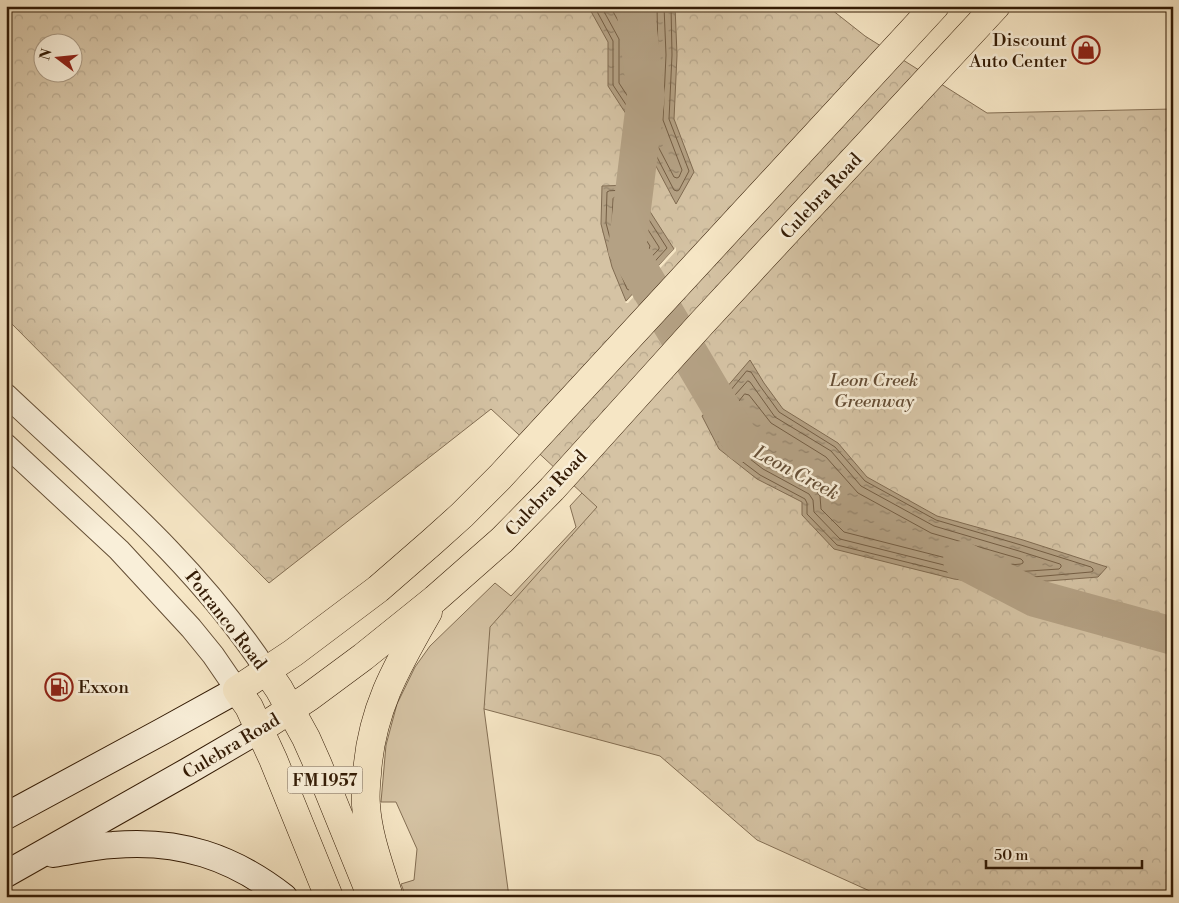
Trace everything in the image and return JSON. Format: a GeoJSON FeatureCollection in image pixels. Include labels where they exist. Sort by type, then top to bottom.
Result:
{"type":"FeatureCollection","features":[{"type":"Feature","properties":{"kind":"main road"},"geometry":{"type":"LineString","coordinates":[[6,816],[237,690],[293,653],[406,566],[462,515],[518,458],[935,6]]}},
{"type":"Feature","properties":{"kind":"main road","name":"Culebra Road"},"geometry":{"type":"LineString","coordinates":[[6,874],[291,710],[363,657],[435,599],[502,540],[552,489],[701,324],[996,6]]}},
{"type":"Feature","properties":{"kind":"main road"},"geometry":{"type":"LineString","coordinates":[[389,897],[369,830],[366,805],[368,754],[381,703],[393,674],[435,599]]}},
{"type":"Feature","properties":{"kind":"main road","name":"Potranco Road"},"geometry":{"type":"LineString","coordinates":[[266,670],[306,738],[372,897]]}},
{"type":"Feature","properties":{"kind":"main road","name":"Potranco Road"},"geometry":{"type":"LineString","coordinates":[[237,690],[260,729],[273,758],[329,897]]}},
{"type":"Feature","properties":{"kind":"main road"},"geometry":{"type":"LineString","coordinates":[[35,857],[113,845],[143,844],[172,846],[206,854],[241,868],[266,883],[284,897]]}},
{"type":"Feature","properties":{"kind":"street","name":"Potranco Road"},"geometry":{"type":"LineString","coordinates":[[6,395],[136,516],[173,554],[217,603],[248,642],[266,670]]}},
{"type":"Feature","properties":{"kind":"street","name":"Potranco Road"},"geometry":{"type":"LineString","coordinates":[[6,445],[120,550],[191,628],[213,655],[237,690]]}},
{"type":"Feature","properties":{"kind":"green space","name":"Leon Creek Greenway"},"geometry":{"type":"Polygon","coordinates":[[[6,6],[827,6],[865,36],[987,113],[1173,109],[1173,897],[883,897],[757,840],[660,756],[484,709],[490,627],[597,507],[491,409],[269,583],[6,318],[6,6]]]}},
{"type":"Feature","properties":{"kind":"green space"},"geometry":{"type":"Polygon","coordinates":[[[664,404],[484,709],[509,897],[406,897],[401,884],[414,880],[417,849],[396,802],[381,802],[386,745],[397,704],[415,667],[430,646],[495,583],[511,596],[576,527],[570,506],[664,404]]]}},
{"type":"Feature","properties":{"kind":"water"},"geometry":{"type":"Polygon","coordinates":[[[588,6],[675,6],[677,55],[674,119],[694,172],[676,204],[639,134],[608,86],[608,42],[588,6]]]}},
{"type":"Feature","properties":{"kind":"water"},"geometry":{"type":"Polygon","coordinates":[[[633,185],[674,249],[626,301],[612,267],[601,224],[602,186],[633,185]]]}},
{"type":"Feature","properties":{"kind":"water"},"geometry":{"type":"Polygon","coordinates":[[[750,360],[783,409],[838,443],[867,477],[937,516],[1023,540],[1107,567],[1098,577],[998,585],[954,579],[834,549],[802,515],[802,502],[757,479],[719,449],[702,416],[750,360]]]}},
{"type":"Feature","properties":{"kind":"pier"},"geometry":{"type":"Polygon","coordinates":[[[676,247],[676,251],[628,303],[625,303],[676,247]]]}},
{"type":"Feature","properties":{"kind":"waterway","name":"Leon Creek"},"geometry":{"type":"LineString","coordinates":[[635,6],[646,95],[627,249],[742,443]]}},
{"type":"Feature","properties":{"kind":"waterway","name":"Leon Creek"},"geometry":{"type":"LineString","coordinates":[[962,560],[1035,598],[1173,636]]}},
{"type":"Feature","properties":{"kind":"place","name":"Discount Auto Center"},"geometry":{"type":"Point","coordinates":[1086,50]}},
{"type":"Feature","properties":{"kind":"place","name":"Exxon"},"geometry":{"type":"Point","coordinates":[59,687]}}]}
